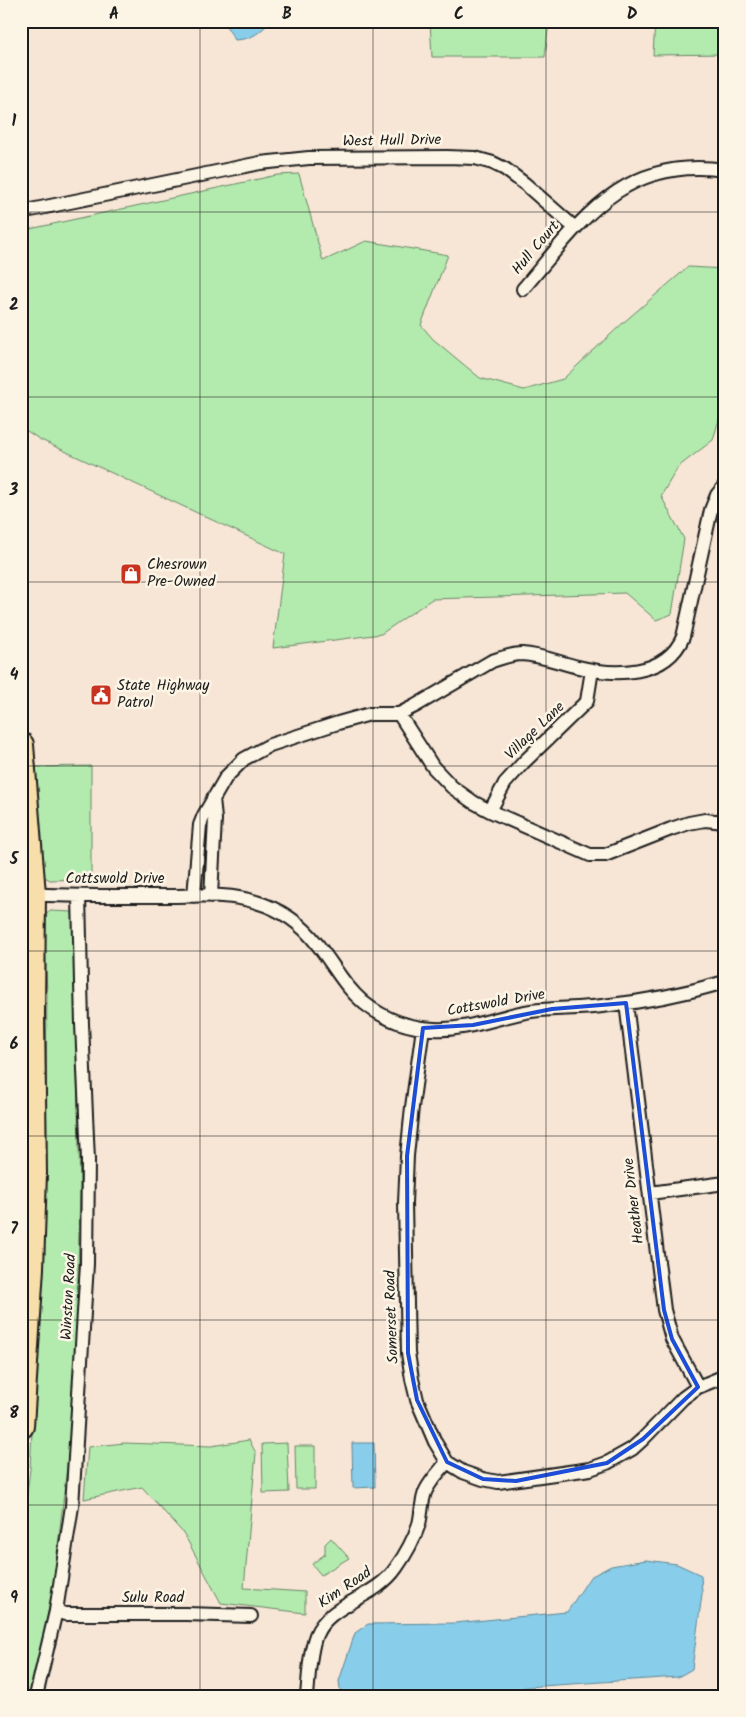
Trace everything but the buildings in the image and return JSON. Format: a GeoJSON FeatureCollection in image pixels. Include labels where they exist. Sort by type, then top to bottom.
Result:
{"type":"FeatureCollection","features":[{"type":"Feature","properties":{"kind":"highway"},"geometry":{"type":"LineString","coordinates":[[21,745],[32,1014],[34,1173],[31,1268],[21,1426]]}},
{"type":"Feature","properties":{"kind":"street","name":"West Hull Drive"},"geometry":{"type":"LineString","coordinates":[[21,212],[260,163],[309,158],[447,157],[475,158],[493,163],[505,169],[525,184],[574,228]]}},
{"type":"Feature","properties":{"kind":"street"},"geometry":{"type":"LineString","coordinates":[[574,228],[627,184],[648,175],[689,167],[725,170]]}},
{"type":"Feature","properties":{"kind":"street","name":"Hull Court"},"geometry":{"type":"LineString","coordinates":[[523,290],[574,228]]}},
{"type":"Feature","properties":{"kind":"street"},"geometry":{"type":"LineString","coordinates":[[194,896],[200,824],[213,798],[234,767],[244,759],[270,745],[370,714],[399,714],[492,661],[512,655],[532,655],[592,670],[621,672],[644,669],[662,661],[677,650],[683,637],[710,510],[717,495],[725,485]]}},
{"type":"Feature","properties":{"kind":"street","name":"Village Lane"},"geometry":{"type":"LineString","coordinates":[[490,812],[505,783],[587,701],[592,670]]}},
{"type":"Feature","properties":{"kind":"street"},"geometry":{"type":"LineString","coordinates":[[399,714],[434,767],[452,787],[490,812],[583,852],[605,855],[671,829],[689,824],[705,820],[725,822]]}},
{"type":"Feature","properties":{"kind":"street"},"geometry":{"type":"LineString","coordinates":[[211,896],[215,819],[213,798]]}},
{"type":"Feature","properties":{"kind":"street","name":"Cottswold Drive"},"geometry":{"type":"LineString","coordinates":[[27,894],[237,897],[271,907],[300,926],[317,943],[340,979],[366,1004],[384,1015],[409,1026],[423,1028],[436,1029],[474,1025],[528,1012],[602,1006],[670,997],[725,982]]}},
{"type":"Feature","properties":{"kind":"street","name":"Winston Road"},"geometry":{"type":"LineString","coordinates":[[36,1696],[56,1611],[72,1506],[87,1264],[88,1160],[79,896]]}},
{"type":"Feature","properties":{"kind":"street","name":"Heather Drive"},"geometry":{"type":"LineString","coordinates":[[626,1003],[666,1323],[672,1339],[698,1387]]}},
{"type":"Feature","properties":{"kind":"street","name":"Somerset Road"},"geometry":{"type":"LineString","coordinates":[[423,1028],[407,1156],[405,1202],[408,1353],[417,1400],[446,1462]]}},
{"type":"Feature","properties":{"kind":"street"},"geometry":{"type":"LineString","coordinates":[[650,1194],[725,1183]]}},
{"type":"Feature","properties":{"kind":"street"},"geometry":{"type":"LineString","coordinates":[[446,1462],[463,1472],[483,1480],[498,1482],[561,1475],[590,1469],[607,1463],[632,1449],[683,1398],[698,1387],[725,1376]]}},
{"type":"Feature","properties":{"kind":"street","name":"Kim Road"},"geometry":{"type":"LineString","coordinates":[[308,1696],[312,1649],[320,1627],[326,1618],[367,1594],[395,1570],[410,1545],[419,1523],[425,1491],[446,1462]]}},
{"type":"Feature","properties":{"kind":"street","name":"Sulu Road"},"geometry":{"type":"LineString","coordinates":[[56,1611],[65,1614],[251,1616]]}},
{"type":"Feature","properties":{"kind":"highlighted area"},"geometry":{"type":"Polygon","coordinates":[[[626,1003],[664,1310],[672,1339],[698,1387],[643,1439],[607,1463],[516,1481],[483,1479],[447,1462],[417,1400],[408,1353],[407,1156],[423,1028],[473,1025],[552,1009],[626,1003]]]}},
{"type":"Feature","properties":{"kind":"green space"},"geometry":{"type":"Polygon","coordinates":[[[430,21],[549,21],[545,57],[432,57],[430,21]]]}},
{"type":"Feature","properties":{"kind":"green space"},"geometry":{"type":"Polygon","coordinates":[[[655,21],[725,21],[725,54],[653,55],[655,21]]]}},
{"type":"Feature","properties":{"kind":"green space"},"geometry":{"type":"Polygon","coordinates":[[[299,174],[323,261],[366,241],[448,255],[421,325],[433,339],[480,378],[524,390],[563,379],[624,322],[688,267],[725,269],[725,406],[723,406],[713,440],[678,467],[661,496],[684,539],[672,614],[656,620],[625,593],[432,599],[381,634],[273,648],[285,554],[39,439],[21,427],[21,231],[277,175],[299,174]]]}},
{"type":"Feature","properties":{"kind":"green space"},"geometry":{"type":"Polygon","coordinates":[[[91,766],[91,879],[50,880],[43,876],[34,767],[91,766]]]}},
{"type":"Feature","properties":{"kind":"green space"},"geometry":{"type":"Polygon","coordinates":[[[50,911],[73,912],[80,1188],[77,1321],[69,1449],[54,1581],[32,1696],[21,1696],[21,1545],[30,1469],[45,1190],[47,995],[44,916],[50,911]]]}},
{"type":"Feature","properties":{"kind":"green space"},"geometry":{"type":"Polygon","coordinates":[[[249,1440],[256,1453],[244,1588],[305,1592],[305,1613],[221,1603],[184,1534],[142,1487],[84,1499],[88,1447],[124,1443],[211,1446],[249,1440]]]}},
{"type":"Feature","properties":{"kind":"green space"},"geometry":{"type":"Polygon","coordinates":[[[287,1443],[289,1492],[263,1493],[262,1444],[287,1443]]]}},
{"type":"Feature","properties":{"kind":"green space"},"geometry":{"type":"Polygon","coordinates":[[[295,1446],[315,1446],[315,1489],[296,1489],[295,1446]]]}},
{"type":"Feature","properties":{"kind":"green space"},"geometry":{"type":"Polygon","coordinates":[[[331,1538],[349,1558],[321,1575],[312,1564],[325,1554],[325,1544],[331,1538]]]}},
{"type":"Feature","properties":{"kind":"water"},"geometry":{"type":"Polygon","coordinates":[[[223,21],[271,21],[255,35],[235,40],[223,21]]]}},
{"type":"Feature","properties":{"kind":"water"},"geometry":{"type":"Polygon","coordinates":[[[352,1443],[374,1443],[375,1487],[353,1488],[352,1443]]]}},
{"type":"Feature","properties":{"kind":"water"},"geometry":{"type":"Polygon","coordinates":[[[646,1560],[677,1564],[701,1575],[702,1594],[692,1669],[678,1677],[526,1687],[494,1696],[341,1696],[339,1681],[355,1633],[368,1624],[455,1623],[567,1612],[590,1577],[611,1566],[646,1560]]]}},
{"type":"Feature","properties":{"kind":"place","name":"Chesrown Pre-Owned"},"geometry":{"type":"Point","coordinates":[131,574]}},
{"type":"Feature","properties":{"kind":"place","name":"State Highway Patrol"},"geometry":{"type":"Point","coordinates":[101,695]}}]}
